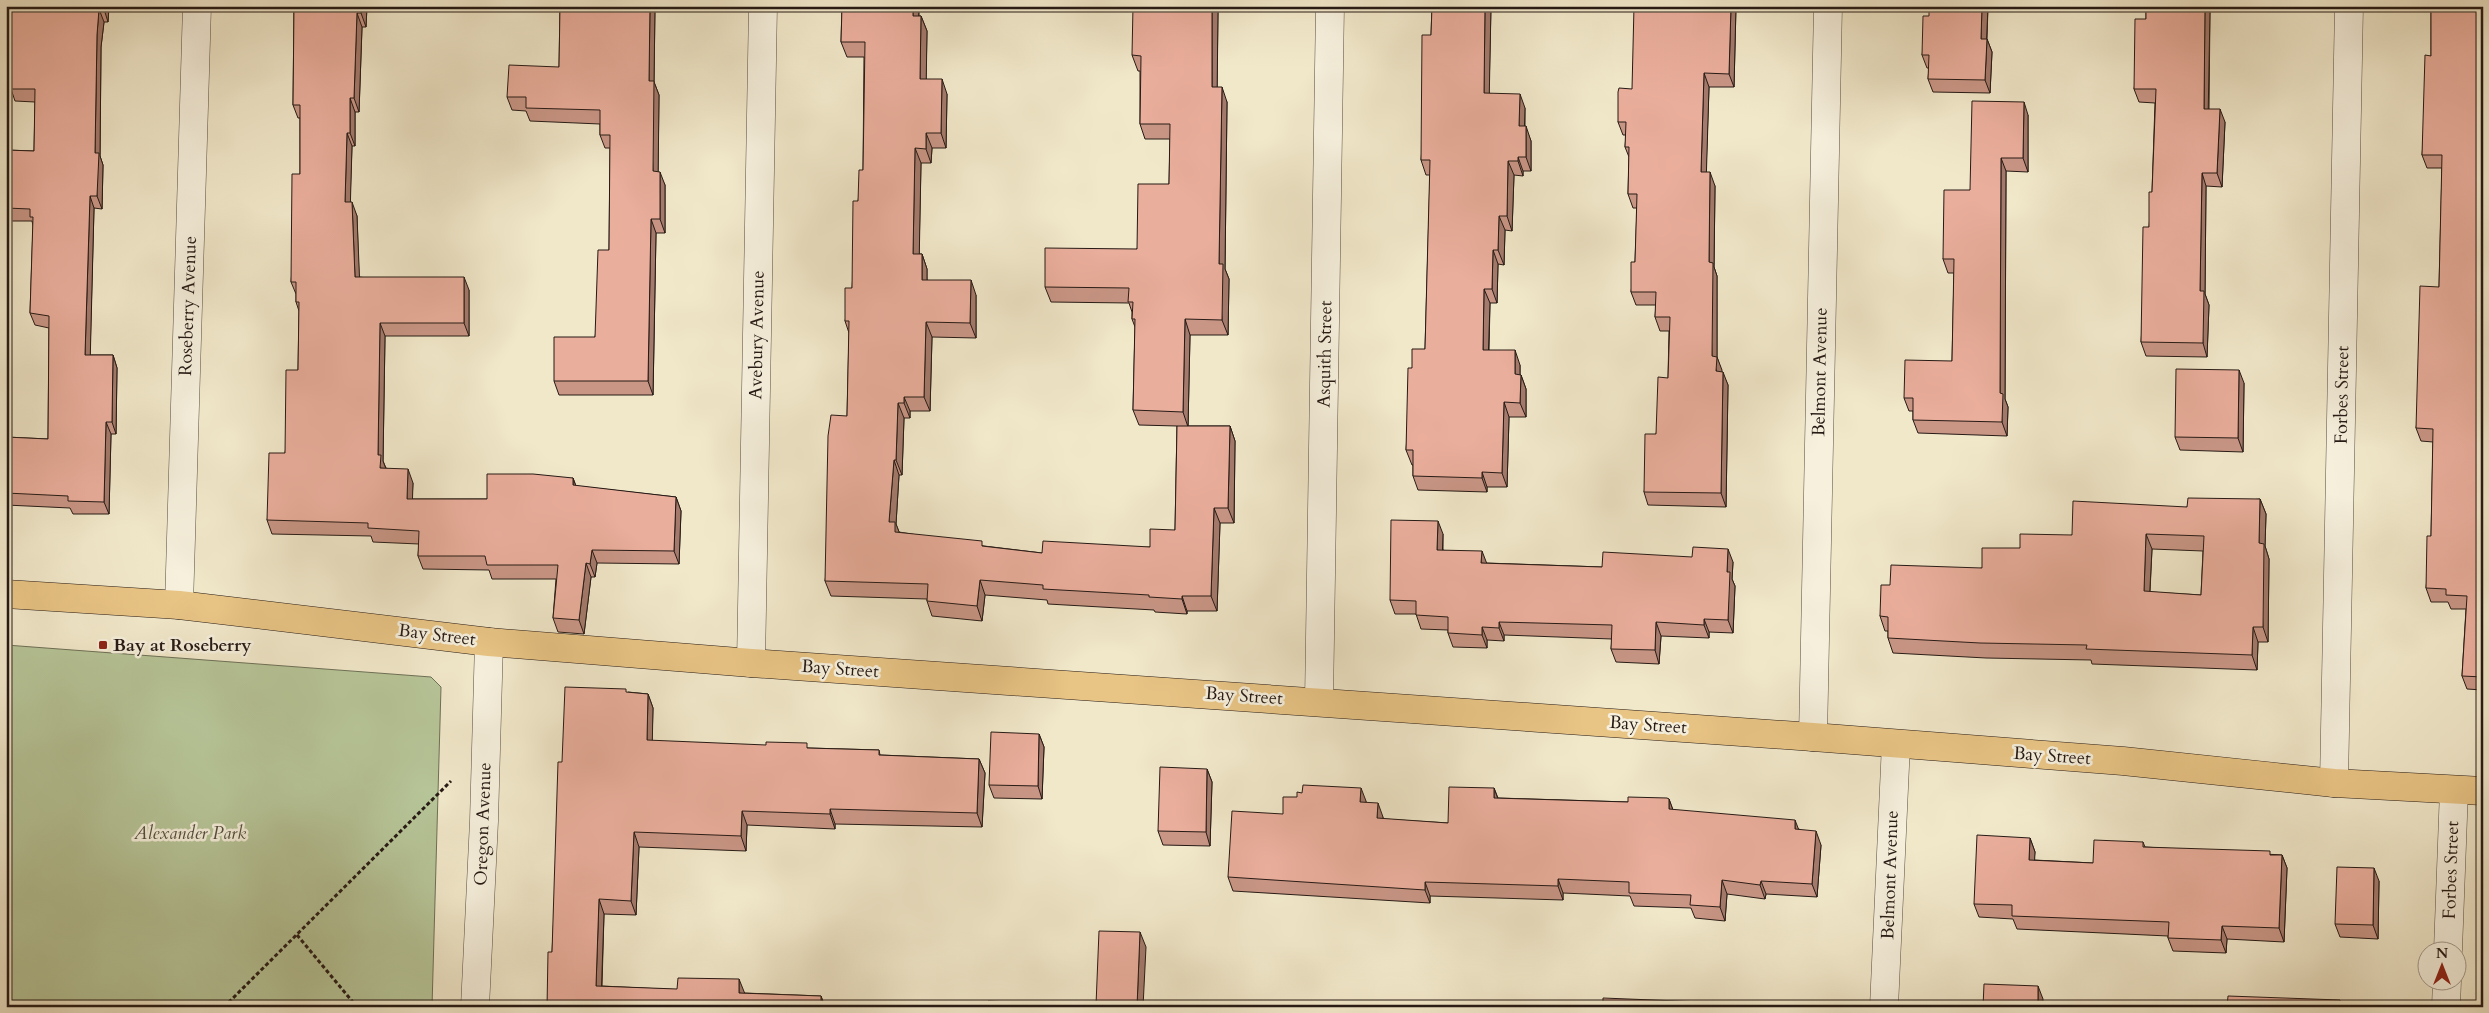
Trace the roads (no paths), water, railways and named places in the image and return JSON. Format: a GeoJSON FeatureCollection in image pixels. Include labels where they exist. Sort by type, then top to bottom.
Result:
{"type":"FeatureCollection","features":[{"type":"Feature","properties":{"kind":"main road","name":"Bay Street"},"geometry":{"type":"LineString","coordinates":[[6,594],[179,605],[489,642],[751,663],[1813,737],[2123,761],[2334,783],[2483,792]]}},
{"type":"Feature","properties":{"kind":"street","name":"Roseberry Avenue"},"geometry":{"type":"LineString","coordinates":[[179,605],[197,6]]}},
{"type":"Feature","properties":{"kind":"street","name":"Avebury Avenue"},"geometry":{"type":"LineString","coordinates":[[751,663],[763,6]]}},
{"type":"Feature","properties":{"kind":"street","name":"Asquith Street"},"geometry":{"type":"LineString","coordinates":[[1319,702],[1330,6]]}},
{"type":"Feature","properties":{"kind":"street","name":"Belmont Avenue"},"geometry":{"type":"LineString","coordinates":[[1813,737],[1828,6]]}},
{"type":"Feature","properties":{"kind":"street","name":"Forbes Street"},"geometry":{"type":"LineString","coordinates":[[2334,783],[2349,6]]}},
{"type":"Feature","properties":{"kind":"street","name":"Oregon Avenue"},"geometry":{"type":"LineString","coordinates":[[475,1007],[484,821],[489,642]]}},
{"type":"Feature","properties":{"kind":"street","name":"Belmont Avenue"},"geometry":{"type":"LineString","coordinates":[[1884,1007],[1896,744]]}},
{"type":"Feature","properties":{"kind":"street","name":"Forbes Street"},"geometry":{"type":"LineString","coordinates":[[2448,940],[2454,790]]}},
{"type":"Feature","properties":{"kind":"street"},"geometry":{"type":"LineString","coordinates":[[2446,1007],[2447,990]]}},
{"type":"Feature","properties":{"kind":"place","name":"Bay at Roseberry"},"geometry":{"type":"Point","coordinates":[103,645]}},
{"type":"Feature","properties":{"kind":"park label","name":"Alexander Park"},"geometry":{"type":"Point","coordinates":[190,833]}}]}
